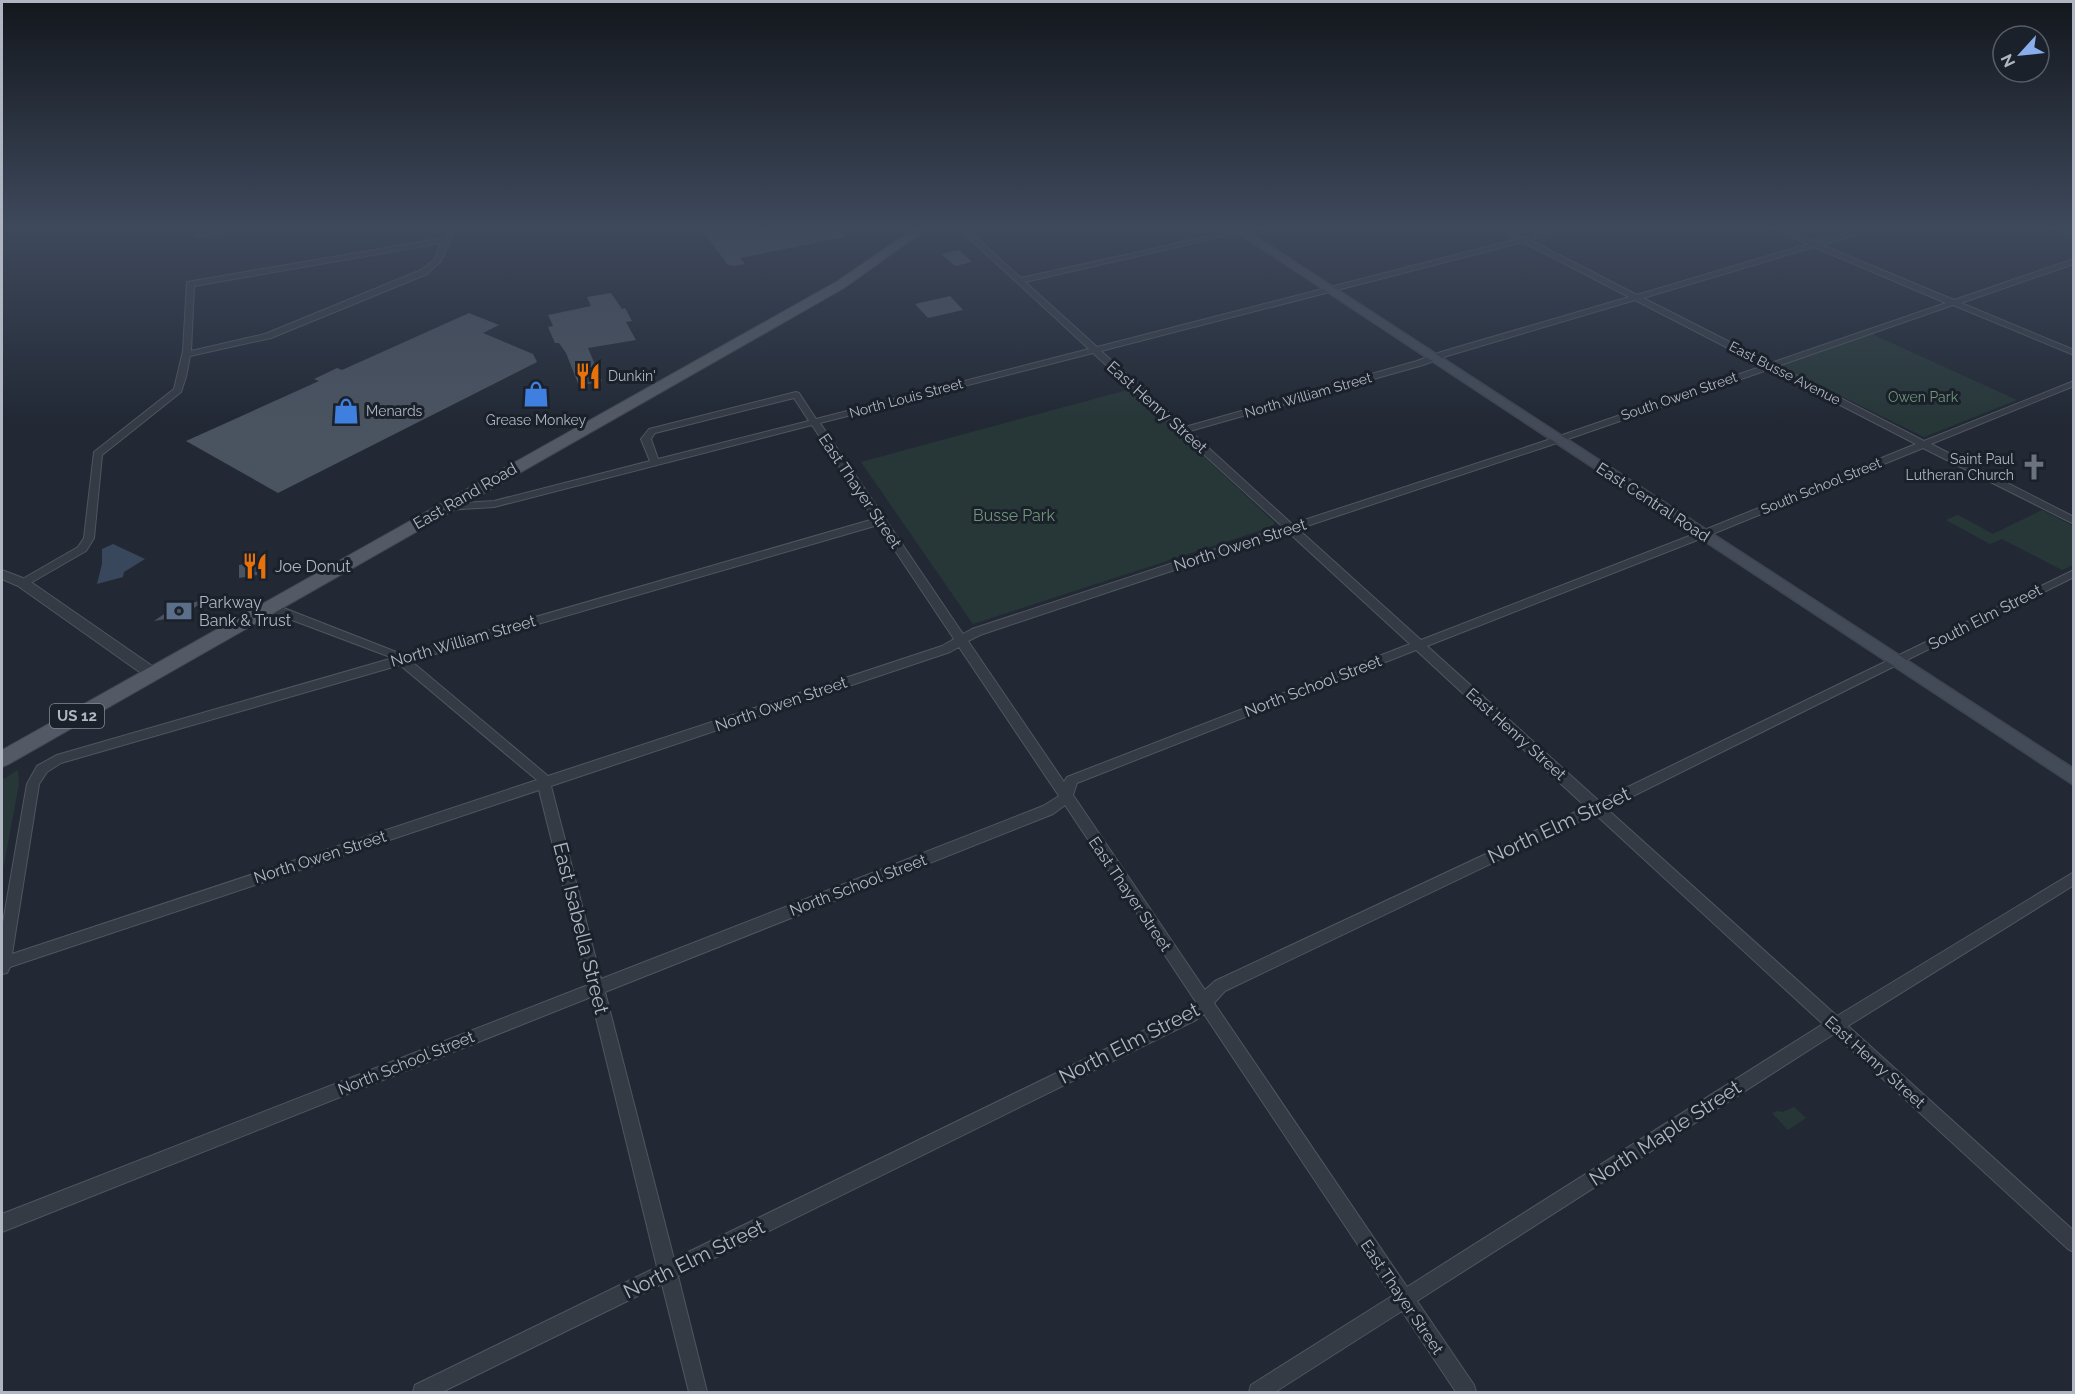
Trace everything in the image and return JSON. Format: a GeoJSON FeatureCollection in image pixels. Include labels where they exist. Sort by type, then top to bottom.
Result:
{"type":"FeatureCollection","features":[{"type":"Feature","properties":{"kind":"main road","name":"East Rand Road"},"geometry":{"type":"LineString","coordinates":[[2,759],[829,291]]}},
{"type":"Feature","properties":{"kind":"main road","name":"East Central Road"},"geometry":{"type":"LineString","coordinates":[[1331,291],[2073,778]]}},
{"type":"Feature","properties":{"kind":"street"},"geometry":{"type":"LineString","coordinates":[[23,583],[82,549],[89,538],[97,454],[178,390],[183,378],[186,354],[190,291]]}},
{"type":"Feature","properties":{"kind":"street"},"geometry":{"type":"LineString","coordinates":[[186,354],[268,336],[378,291]]}},
{"type":"Feature","properties":{"kind":"street","name":"East Henry Street"},"geometry":{"type":"LineString","coordinates":[[1031,291],[2073,1243]]}},
{"type":"Feature","properties":{"kind":"street","name":"North Louis Street"},"geometry":{"type":"LineString","coordinates":[[446,507],[494,504],[1325,291]]}},
{"type":"Feature","properties":{"kind":"street","name":"East Busse Avenue"},"geometry":{"type":"LineString","coordinates":[[1624,291],[2073,521]]}},
{"type":"Feature","properties":{"kind":"street","name":"North William Street"},"geometry":{"type":"LineString","coordinates":[[1183,430],[1656,291]]}},
{"type":"Feature","properties":{"kind":"street"},"geometry":{"type":"LineString","coordinates":[[1926,291],[2073,353]]}},
{"type":"Feature","properties":{"kind":"street","name":"South Owen Street"},"geometry":{"type":"LineString","coordinates":[[1556,439],[1984,291]]}},
{"type":"Feature","properties":{"kind":"street","name":"South School Street"},"geometry":{"type":"LineString","coordinates":[[1701,534],[2073,383]]}},
{"type":"Feature","properties":{"kind":"street","name":"East Thayer Street"},"geometry":{"type":"LineString","coordinates":[[655,463],[646,439],[654,430],[796,395],[1204,1005],[1467,1392]]}},
{"type":"Feature","properties":{"kind":"street","name":"North Owen Street"},"geometry":{"type":"LineString","coordinates":[[2,966],[946,649],[976,632],[1556,439]]}},
{"type":"Feature","properties":{"kind":"street","name":"North William Street"},"geometry":{"type":"LineString","coordinates":[[2,966],[33,784],[38,774],[48,765],[87,750],[880,522]]}},
{"type":"Feature","properties":{"kind":"street","name":"North School Street"},"geometry":{"type":"LineString","coordinates":[[2,1223],[1048,810],[1066,798],[1067,788],[1072,780],[1701,534]]}},
{"type":"Feature","properties":{"kind":"street","name":"South Elm Street"},"geometry":{"type":"LineString","coordinates":[[1897,662],[2073,573]]}},
{"type":"Feature","properties":{"kind":"street"},"geometry":{"type":"LineString","coordinates":[[2,574],[23,583],[153,674]]}},
{"type":"Feature","properties":{"kind":"street"},"geometry":{"type":"LineString","coordinates":[[272,608],[385,649],[402,659],[540,775],[545,783]]}},
{"type":"Feature","properties":{"kind":"street","name":"North Elm Street"},"geometry":{"type":"LineString","coordinates":[[422,1392],[1191,1015],[1204,1005],[1212,992],[1220,986],[1897,662]]}},
{"type":"Feature","properties":{"kind":"street","name":"East Isabella Street"},"geometry":{"type":"LineString","coordinates":[[545,783],[698,1392]]}},
{"type":"Feature","properties":{"kind":"street","name":"North Maple Street"},"geometry":{"type":"LineString","coordinates":[[1258,1392],[1835,1025],[2073,878]]}},
{"type":"Feature","properties":{"kind":"green space","name":"Owen Park"},"geometry":{"type":"Polygon","coordinates":[[[1872,334],[2017,400],[1924,437],[1784,368],[1783,364],[1872,334]]]}},
{"type":"Feature","properties":{"kind":"green space","name":"Busse Park"},"geometry":{"type":"Polygon","coordinates":[[[1131,389],[1274,522],[1274,526],[973,624],[861,462],[1131,389]]]}},
{"type":"Feature","properties":{"kind":"green space"},"geometry":{"type":"Polygon","coordinates":[[[2042,510],[2073,526],[2073,565],[2062,570],[2002,539],[1990,544],[1946,520],[1958,515],[1993,534],[2042,510]]]}},
{"type":"Feature","properties":{"kind":"green space"},"geometry":{"type":"Polygon","coordinates":[[[18,770],[19,784],[2,875],[2,780],[18,770]]]}},
{"type":"Feature","properties":{"kind":"green space"},"geometry":{"type":"Polygon","coordinates":[[[1794,1107],[1806,1118],[1788,1130],[1772,1113],[1783,1112],[1794,1107]]]}},
{"type":"Feature","properties":{"kind":"water"},"geometry":{"type":"Polygon","coordinates":[[[113,544],[145,559],[124,572],[123,577],[97,584],[102,564],[102,549],[113,544]]]}},
{"type":"Feature","properties":{"kind":"building"},"geometry":{"type":"Polygon","coordinates":[[[611,293],[622,309],[625,308],[632,321],[626,322],[636,340],[588,348],[602,381],[579,386],[566,353],[559,343],[555,343],[548,327],[553,326],[548,315],[591,306],[587,297],[611,293]]]}},
{"type":"Feature","properties":{"kind":"building"},"geometry":{"type":"Polygon","coordinates":[[[950,296],[963,310],[928,318],[915,304],[950,296]]]}},
{"type":"Feature","properties":{"kind":"building","name":"Menards"},"geometry":{"type":"Polygon","coordinates":[[[469,313],[499,325],[483,333],[533,354],[537,362],[278,493],[186,441],[319,381],[314,379],[337,368],[342,370],[469,313]]]}},
{"type":"Feature","properties":{"kind":"building"},"geometry":{"type":"Polygon","coordinates":[[[257,561],[257,575],[239,578],[239,565],[257,561]]]}},
{"type":"Feature","properties":{"kind":"building"},"geometry":{"type":"Polygon","coordinates":[[[205,600],[183,616],[154,621],[176,606],[205,600]]]}},
{"type":"Feature","properties":{"kind":"place","name":"Dunkin'"},"geometry":{"type":"Point","coordinates":[588,376]}},
{"type":"Feature","properties":{"kind":"place","name":"Grease Monkey"},"geometry":{"type":"Point","coordinates":[536,394]}},
{"type":"Feature","properties":{"kind":"place","name":"Menards"},"geometry":{"type":"Point","coordinates":[346,411]}},
{"type":"Feature","properties":{"kind":"place","name":"Saint Paul Lutheran Church"},"geometry":{"type":"Point","coordinates":[2034,467]}},
{"type":"Feature","properties":{"kind":"place","name":"Joe Donut"},"geometry":{"type":"Point","coordinates":[255,566]}},
{"type":"Feature","properties":{"kind":"place","name":"Parkway Bank & Trust"},"geometry":{"type":"Point","coordinates":[179,611]}}]}
